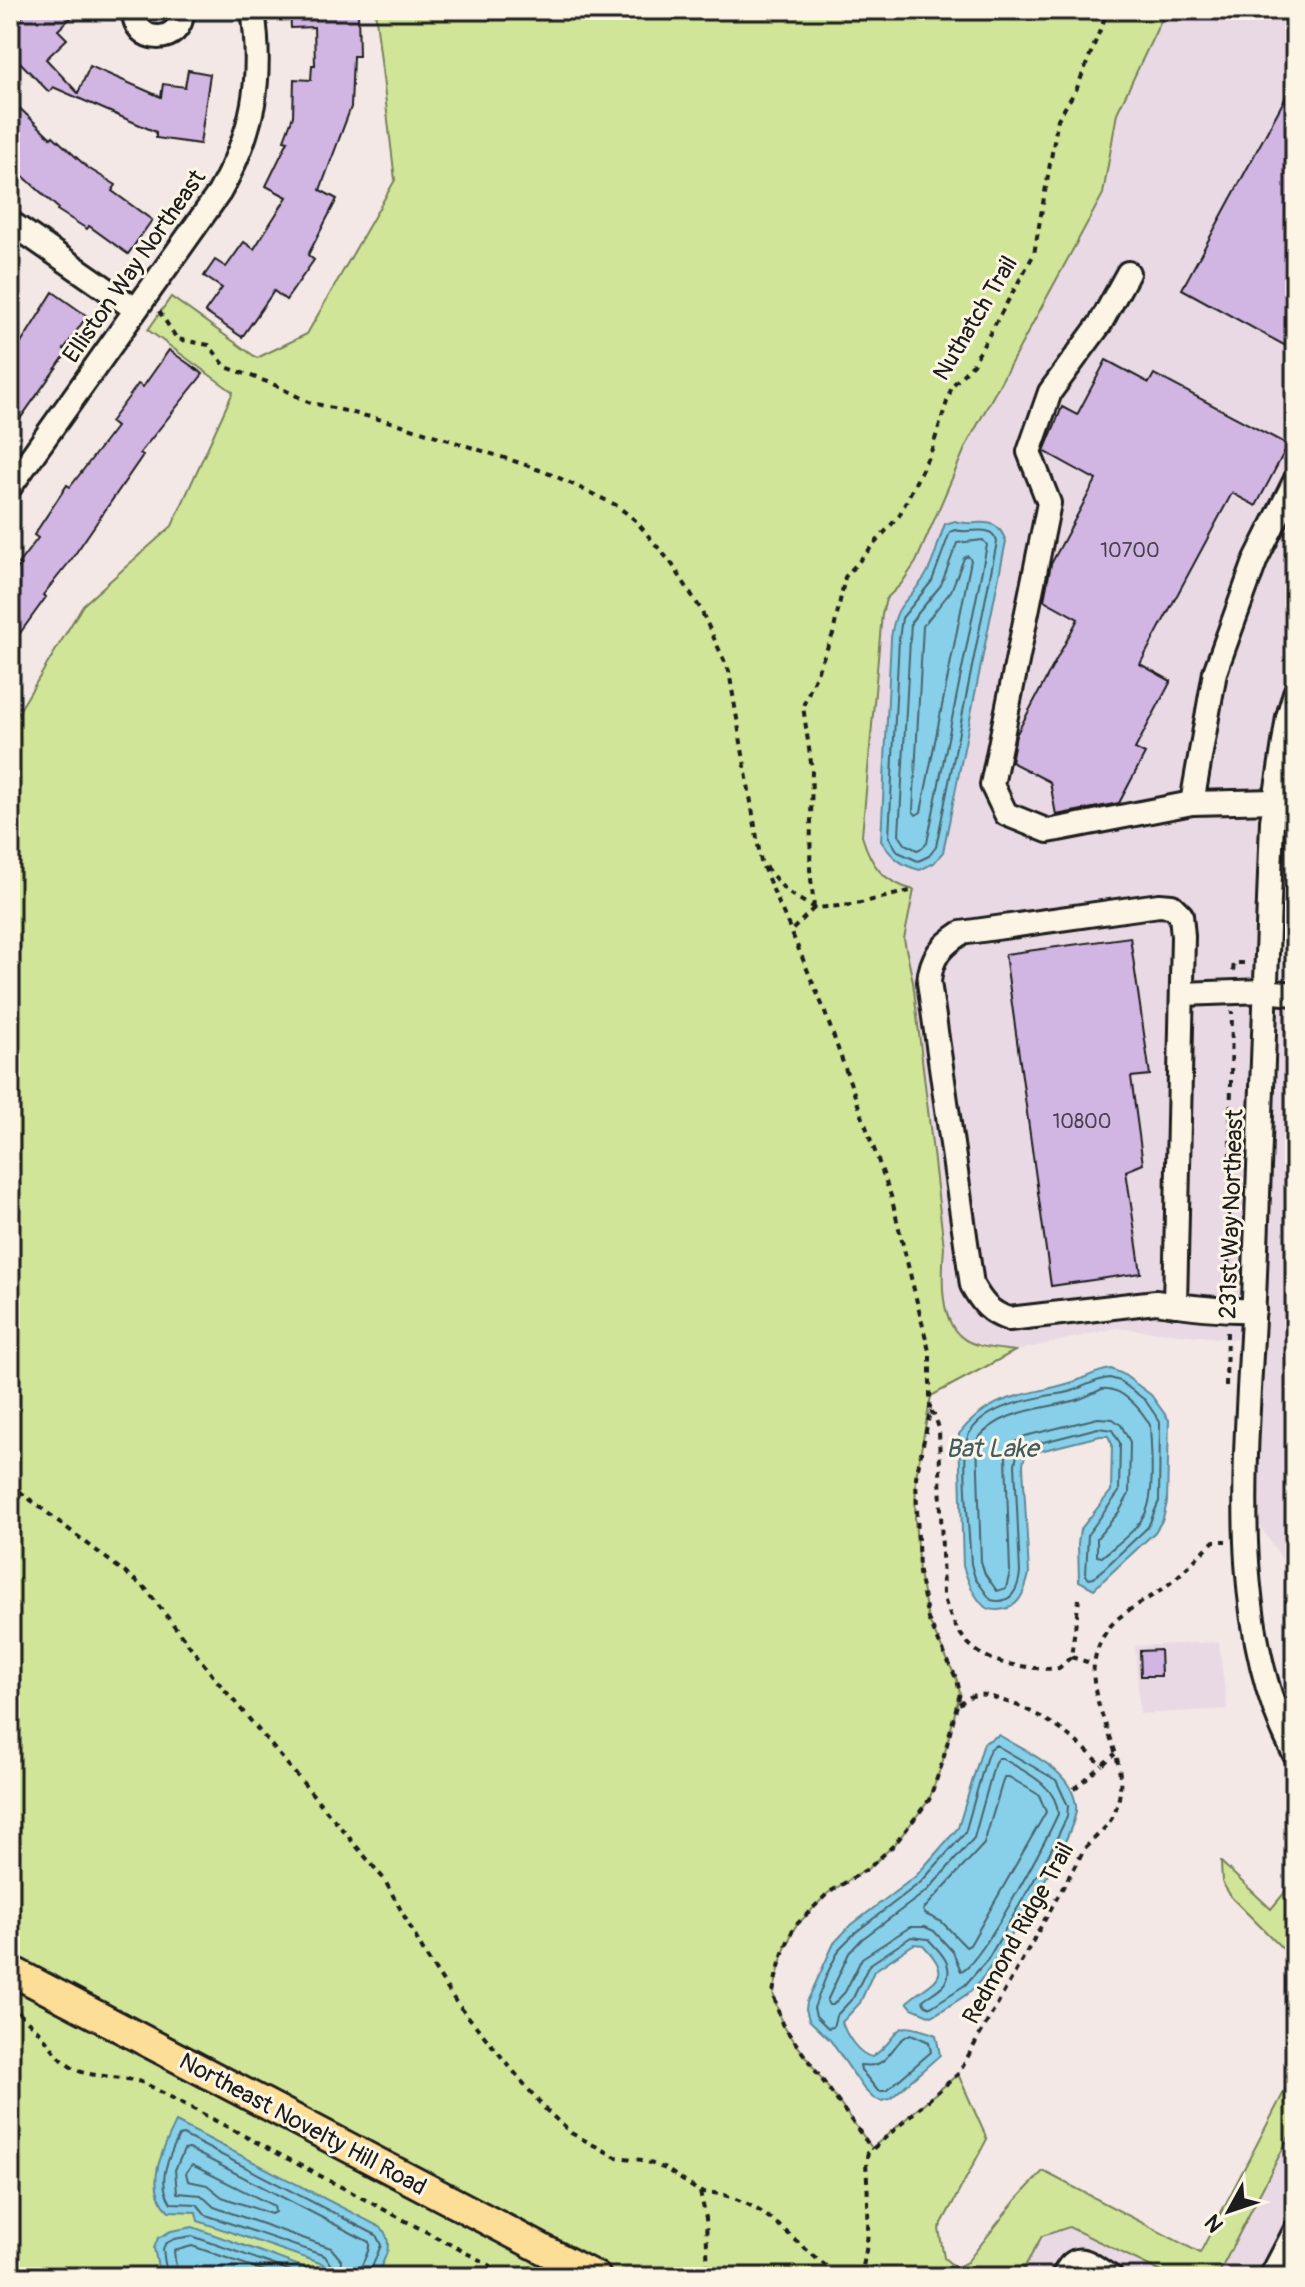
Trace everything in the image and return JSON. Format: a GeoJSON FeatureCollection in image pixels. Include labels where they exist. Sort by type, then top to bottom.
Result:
{"type":"FeatureCollection","features":[{"type":"Feature","properties":{"kind":"main road","name":"Northeast Novelty Hill Road"},"geometry":{"type":"LineString","coordinates":[[10,1970],[596,2277]]}},
{"type":"Feature","properties":{"kind":"street"},"geometry":{"type":"LineString","coordinates":[[134,10],[139,30],[153,38],[176,31],[182,10]]}},
{"type":"Feature","properties":{"kind":"street","name":"Elliston Way Northeast"},"geometry":{"type":"LineString","coordinates":[[10,487],[219,193],[239,151],[251,114],[258,74],[253,10]]}},
{"type":"Feature","properties":{"kind":"street"},"geometry":{"type":"LineString","coordinates":[[10,222],[135,309]]}},
{"type":"Feature","properties":{"kind":"street"},"geometry":{"type":"LineString","coordinates":[[1128,273],[1100,324],[1050,392],[1029,452],[1049,503],[992,785],[1006,814],[1048,831],[1192,803],[1275,801]]}},
{"type":"Feature","properties":{"kind":"street"},"geometry":{"type":"LineString","coordinates":[[1192,803],[1215,672],[1256,559],[1295,481]]}},
{"type":"Feature","properties":{"kind":"street","name":"231st Way Northeast"},"geometry":{"type":"LineString","coordinates":[[1295,693],[1288,717],[1275,801],[1264,991],[1247,1472],[1250,1612],[1257,1648],[1284,1734],[1295,1755]]}},
{"type":"Feature","properties":{"kind":"street"},"geometry":{"type":"LineString","coordinates":[[1175,1305],[1181,915],[1172,906],[1159,905],[961,933],[936,954],[930,966],[929,982],[972,1285],[982,1304],[996,1315],[1009,1319],[1032,1319],[1156,1302],[1175,1305],[1227,1310],[1254,1310]]}},
{"type":"Feature","properties":{"kind":"street"},"geometry":{"type":"LineString","coordinates":[[1182,994],[1264,991],[1295,994]]}},
{"type":"Feature","properties":{"kind":"street"},"geometry":{"type":"LineString","coordinates":[[1271,2277],[1295,2231]]}},
{"type":"Feature","properties":{"kind":"street"},"geometry":{"type":"LineString","coordinates":[[1063,2277],[1073,2260],[1079,2259],[1111,2277]]}},
{"type":"Feature","properties":{"kind":"path","name":"Nuthatch Trail"},"geometry":{"type":"LineString","coordinates":[[814,908],[810,869],[812,770],[803,706],[833,634],[845,577],[899,516],[932,449],[952,386],[973,364],[1034,254],[1058,119],[1077,88],[1108,10]]}},
{"type":"Feature","properties":{"kind":"path"},"geometry":{"type":"LineString","coordinates":[[135,309],[160,311],[177,339],[209,345],[226,367],[273,384],[308,402],[399,424],[523,464],[616,505],[635,520],[672,564],[700,608],[729,671],[761,862],[823,1007],[891,1196],[930,1355],[930,1412],[916,1477],[919,1573],[928,1619],[957,1680],[960,1693],[942,1764],[929,1800],[914,1822],[869,1868],[828,1893],[794,1927],[775,1985],[775,2007],[782,2024],[872,2149],[866,2162],[870,2231],[867,2256],[859,2276]]}},
{"type":"Feature","properties":{"kind":"path"},"geometry":{"type":"LineString","coordinates":[[761,862],[787,892],[814,908],[852,905],[914,890]]}},
{"type":"Feature","properties":{"kind":"path"},"geometry":{"type":"LineString","coordinates":[[791,931],[814,908]]}},
{"type":"Feature","properties":{"kind":"path"},"geometry":{"type":"LineString","coordinates":[[1226,1389],[1234,963]]}},
{"type":"Feature","properties":{"kind":"path"},"geometry":{"type":"LineString","coordinates":[[930,1412],[934,1414],[939,1428],[943,1595],[954,1625],[975,1651],[1002,1664],[1059,1668],[1071,1657],[1079,1599]]}},
{"type":"Feature","properties":{"kind":"path"},"geometry":{"type":"LineString","coordinates":[[10,1484],[145,1588],[160,1605],[213,1676],[384,1879],[426,1956],[456,2002],[544,2108],[571,2133],[616,2157],[642,2160],[666,2169],[700,2192],[719,2192],[756,2208],[842,2277]]}},
{"type":"Feature","properties":{"kind":"path","name":"Redmond Ridge Trail"},"geometry":{"type":"LineString","coordinates":[[872,2149],[958,2074],[1085,1848],[1111,1820],[1120,1790],[1106,1721],[1095,1700],[1094,1664],[1106,1631],[1116,1620],[1165,1587],[1214,1541],[1224,1541],[1224,1529]]}},
{"type":"Feature","properties":{"kind":"path"},"geometry":{"type":"LineString","coordinates":[[1071,1657],[1094,1664]]}},
{"type":"Feature","properties":{"kind":"path"},"geometry":{"type":"LineString","coordinates":[[957,1706],[974,1695],[1024,1706],[1047,1719],[1102,1765]]}},
{"type":"Feature","properties":{"kind":"path"},"geometry":{"type":"LineString","coordinates":[[1074,1789],[1115,1754]]}},
{"type":"Feature","properties":{"kind":"path"},"geometry":{"type":"LineString","coordinates":[[10,2004],[65,2064],[82,2072],[127,2077],[144,2083],[512,2277]]}},
{"type":"Feature","properties":{"kind":"path"},"geometry":{"type":"LineString","coordinates":[[700,2192],[706,2218],[708,2277]]}},
{"type":"Feature","properties":{"kind":"shaded area"},"geometry":{"type":"Polygon","coordinates":[[[1166,10],[1295,10],[1295,692],[1264,991],[1295,994],[1295,1578],[1247,1507],[1253,1341],[1116,1328],[1015,1351],[964,1340],[946,1315],[942,1279],[944,1247],[913,982],[904,939],[914,890],[896,885],[880,872],[867,854],[862,836],[882,614],[886,599],[916,562],[966,446],[1103,195],[1117,113],[1166,10]]]}},
{"type":"Feature","properties":{"kind":"shaded area"},"geometry":{"type":"Polygon","coordinates":[[[1219,1642],[1227,1709],[1140,1714],[1135,1646],[1219,1642]]]}},
{"type":"Feature","properties":{"kind":"shaded area"},"geometry":{"type":"Polygon","coordinates":[[[1295,2125],[1295,2277],[1217,2277],[1295,2125]]]}},
{"type":"Feature","properties":{"kind":"shaded area"},"geometry":{"type":"Polygon","coordinates":[[[1069,2227],[1172,2277],[1019,2277],[1042,2236],[1069,2227]]]}},
{"type":"Feature","properties":{"kind":"green space"},"geometry":{"type":"Polygon","coordinates":[[[375,10],[1166,10],[1117,113],[1103,194],[966,446],[916,562],[886,599],[882,614],[862,836],[880,871],[894,882],[914,890],[904,939],[913,982],[944,1247],[946,1311],[957,1333],[971,1343],[1015,1351],[931,1396],[916,1477],[919,1573],[928,1619],[957,1680],[960,1693],[942,1764],[929,1800],[895,1844],[869,1868],[828,1893],[795,1927],[783,1953],[773,1993],[782,2024],[872,2148],[958,2074],[987,2139],[939,2229],[944,2258],[956,2268],[967,2262],[1043,2171],[1200,2253],[1295,2071],[1295,2125],[1217,2277],[1172,2277],[1069,2227],[1042,2236],[1019,2277],[10,2277],[10,726],[83,605],[172,526],[233,392],[148,330],[171,297],[257,358],[307,334],[395,180],[375,10]]]}},
{"type":"Feature","properties":{"kind":"green space"},"geometry":{"type":"Polygon","coordinates":[[[1221,1862],[1271,1909],[1295,1880],[1295,1961],[1232,1898],[1222,1882],[1221,1862]]]}},
{"type":"Feature","properties":{"kind":"water"},"geometry":{"type":"Polygon","coordinates":[[[955,521],[996,526],[1006,541],[943,852],[934,863],[920,870],[897,860],[881,841],[891,638],[899,610],[927,572],[945,524],[955,521]]]}},
{"type":"Feature","properties":{"kind":"water","name":"Bat Lake"},"geometry":{"type":"Polygon","coordinates":[[[1111,1369],[1151,1395],[1169,1420],[1167,1502],[1163,1519],[1155,1532],[1094,1589],[1079,1581],[1078,1543],[1080,1530],[1111,1491],[1112,1444],[1108,1436],[1100,1436],[1028,1454],[1023,1465],[1029,1574],[1016,1603],[1005,1609],[987,1608],[974,1593],[963,1566],[959,1434],[983,1411],[1009,1398],[1111,1369]]]}},
{"type":"Feature","properties":{"kind":"water"},"geometry":{"type":"Polygon","coordinates":[[[999,1735],[1046,1763],[1066,1782],[1076,1806],[1074,1820],[1033,1900],[998,1956],[969,1992],[931,2016],[912,2008],[907,2002],[933,1982],[939,1972],[933,1956],[923,1945],[914,1944],[874,1971],[860,2003],[842,2022],[853,2043],[872,2057],[898,2031],[910,2027],[936,2035],[940,2055],[890,2099],[882,2101],[873,2098],[830,2040],[809,2020],[807,2002],[834,1943],[850,1926],[916,1876],[958,1828],[984,1743],[999,1735]]]}},
{"type":"Feature","properties":{"kind":"water"},"geometry":{"type":"Polygon","coordinates":[[[176,2122],[382,2228],[388,2247],[375,2277],[160,2277],[154,2248],[158,2238],[171,2231],[193,2227],[316,2272],[321,2273],[324,2269],[323,2264],[198,2221],[196,2212],[169,2211],[161,2201],[156,2179],[161,2155],[176,2122]]]}},
{"type":"Feature","properties":{"kind":"building"},"geometry":{"type":"Polygon","coordinates":[[[29,10],[79,10],[58,30],[67,39],[46,59],[78,93],[90,66],[161,97],[163,84],[185,87],[188,70],[210,74],[200,144],[156,138],[156,132],[53,87],[49,92],[10,52],[10,28],[29,10]]]}},
{"type":"Feature","properties":{"kind":"building"},"geometry":{"type":"Polygon","coordinates":[[[290,10],[358,10],[359,56],[353,56],[351,107],[320,190],[337,199],[308,255],[314,260],[286,300],[274,291],[242,337],[205,312],[222,288],[204,276],[215,260],[226,267],[244,242],[254,249],[287,197],[266,186],[288,141],[284,140],[293,116],[294,79],[311,80],[312,65],[315,65],[314,27],[291,28],[290,10]]]}},
{"type":"Feature","properties":{"kind":"building"},"geometry":{"type":"Polygon","coordinates":[[[1295,80],[1295,351],[1182,289],[1295,80]]]}},
{"type":"Feature","properties":{"kind":"building"},"geometry":{"type":"Polygon","coordinates":[[[10,99],[51,138],[53,136],[88,168],[116,185],[112,191],[152,220],[128,254],[89,226],[87,229],[57,210],[10,164],[10,99]]]}},
{"type":"Feature","properties":{"kind":"building"},"geometry":{"type":"Polygon","coordinates":[[[53,292],[87,316],[64,349],[68,351],[10,433],[10,361],[53,292]]]}},
{"type":"Feature","properties":{"kind":"building"},"geometry":{"type":"Polygon","coordinates":[[[169,350],[203,374],[140,453],[143,455],[71,560],[43,595],[46,597],[10,647],[10,580],[18,564],[38,538],[34,535],[67,485],[70,487],[116,427],[110,422],[138,384],[143,387],[169,350]]]}},
{"type":"Feature","properties":{"kind":"building"},"geometry":{"type":"Polygon","coordinates":[[[1106,360],[1149,383],[1154,374],[1288,445],[1256,506],[1232,493],[1140,664],[1171,681],[1135,749],[1145,754],[1119,803],[1056,815],[1050,782],[1011,762],[1016,735],[1078,619],[1044,600],[1051,564],[1096,480],[1044,451],[1062,407],[1077,415],[1106,360]]]}},
{"type":"Feature","properties":{"kind":"building"},"geometry":{"type":"Polygon","coordinates":[[[1130,937],[1150,1075],[1131,1077],[1143,1164],[1126,1171],[1141,1273],[1051,1286],[1005,954],[1130,937]]]}},
{"type":"Feature","properties":{"kind":"building"},"geometry":{"type":"Polygon","coordinates":[[[1160,1650],[1161,1676],[1141,1676],[1140,1651],[1160,1650]]]}}]}
